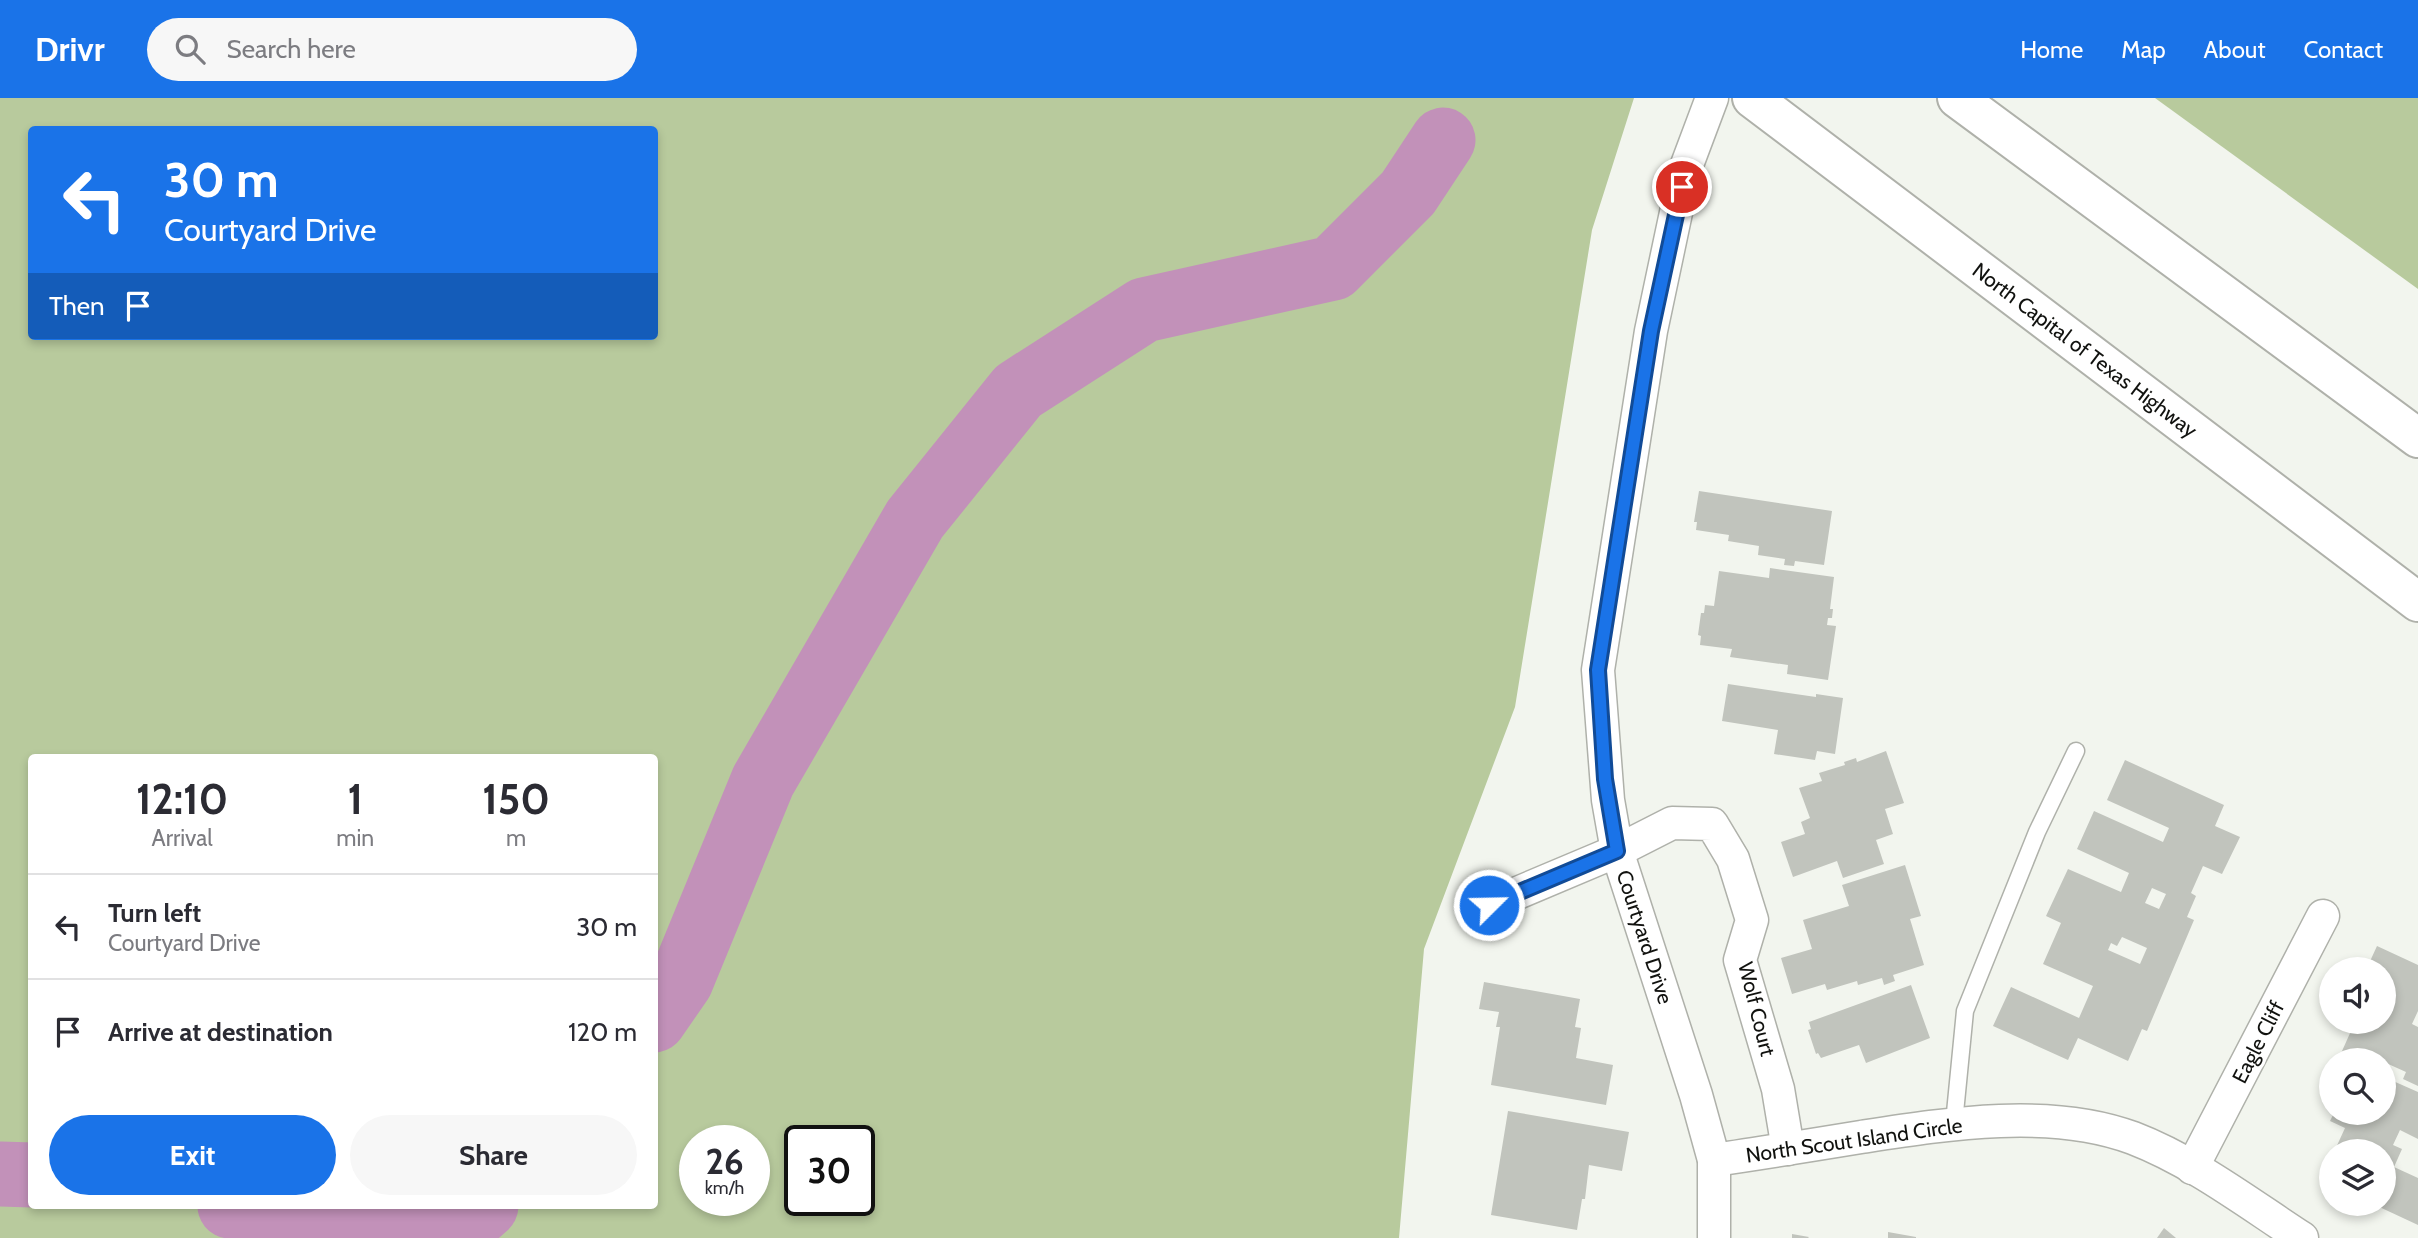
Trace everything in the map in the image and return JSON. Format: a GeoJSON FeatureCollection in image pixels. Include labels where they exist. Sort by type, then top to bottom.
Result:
{"type":"FeatureCollection","features":[{"type":"Feature","properties":{"kind":"highway","name":"North Capital of Texas Highway"},"geometry":{"type":"LineString","coordinates":[[1752,98],[2418,603]]}},
{"type":"Feature","properties":{"kind":"highway"},"geometry":{"type":"LineString","coordinates":[[1957,98],[2418,438]]}},
{"type":"Feature","properties":{"kind":"street","name":"Courtyard Drive"},"geometry":{"type":"LineString","coordinates":[[1712,98],[1685,170],[1651,331],[1598,670],[1606,788],[1617,851],[1696,1095],[1714,1160],[1714,1238]]}},
{"type":"Feature","properties":{"kind":"street","name":"Wolf Court"},"geometry":{"type":"LineString","coordinates":[[1489,905],[1617,851],[1672,823],[1712,824],[1733,859],[1752,920],[1740,960],[1778,1090],[1788,1149]]}},
{"type":"Feature","properties":{"kind":"street","name":"Eagle Cliff"},"geometry":{"type":"LineString","coordinates":[[2192,1168],[2323,916]]}},
{"type":"Feature","properties":{"kind":"street","name":"North Scout Island Circle"},"geometry":{"type":"LineString","coordinates":[[1714,1160],[1954,1123],[2033,1121],[2091,1127],[2133,1138],[2192,1168],[2302,1238]]}},
{"type":"Feature","properties":{"kind":"lane"},"geometry":{"type":"LineString","coordinates":[[1954,1123],[1965,1011],[2038,832],[2076,751]]}},
{"type":"Feature","properties":{"kind":"green space"},"geometry":{"type":"Polygon","coordinates":[[[0,98],[1634,98],[1592,230],[1515,707],[1424,949],[1399,1238],[0,1238],[0,98]]]}},
{"type":"Feature","properties":{"kind":"green space"},"geometry":{"type":"Polygon","coordinates":[[[2155,98],[2418,98],[2418,289],[2155,98]]]}},
{"type":"Feature","properties":{"kind":"building"},"geometry":{"type":"Polygon","coordinates":[[[1699,491],[1832,511],[1824,565],[1795,561],[1794,566],[1784,565],[1785,559],[1758,555],[1759,546],[1728,541],[1729,535],[1696,530],[1697,522],[1694,522],[1699,491]]]}},
{"type":"Feature","properties":{"kind":"building"},"geometry":{"type":"Polygon","coordinates":[[[1770,568],[1834,577],[1830,609],[1833,609],[1832,618],[1828,618],[1827,625],[1836,626],[1828,680],[1787,674],[1788,665],[1730,657],[1732,649],[1700,645],[1701,636],[1698,635],[1701,613],[1704,613],[1705,605],[1714,606],[1719,571],[1769,578],[1770,568]]]}},
{"type":"Feature","properties":{"kind":"building"},"geometry":{"type":"Polygon","coordinates":[[[1728,684],[1816,697],[1816,694],[1843,698],[1835,754],[1817,751],[1815,760],[1774,754],[1778,730],[1722,721],[1728,684]]]}},
{"type":"Feature","properties":{"kind":"building"},"geometry":{"type":"Polygon","coordinates":[[[1886,751],[1904,803],[1885,809],[1893,834],[1876,840],[1884,864],[1843,878],[1837,861],[1793,877],[1781,842],[1805,834],[1801,822],[1810,818],[1799,788],[1822,781],[1819,773],[1845,765],[1844,762],[1856,758],[1857,762],[1886,751]]]}},
{"type":"Feature","properties":{"kind":"building"},"geometry":{"type":"Polygon","coordinates":[[[2125,760],[2224,805],[2215,826],[2240,837],[2222,874],[2203,866],[2191,893],[2196,896],[2187,917],[2194,920],[2147,1031],[2142,1029],[2128,1061],[2078,1038],[2068,1060],[1993,1026],[2011,987],[2079,1018],[2093,986],[2043,964],[2061,923],[2046,916],[2068,869],[2121,892],[2129,873],[2077,849],[2094,811],[2163,842],[2169,828],[2107,800],[2125,760]],[[2152,888],[2145,903],[2159,909],[2166,894],[2152,888]],[[2122,937],[2117,946],[2111,943],[2108,950],[2140,964],[2147,948],[2122,937]]]}},
{"type":"Feature","properties":{"kind":"building"},"geometry":{"type":"Polygon","coordinates":[[[1905,865],[1921,916],[1910,919],[1924,965],[1893,975],[1895,981],[1884,985],[1882,978],[1858,985],[1857,981],[1827,990],[1825,984],[1792,994],[1781,958],[1812,949],[1803,920],[1849,906],[1842,885],[1905,865]]]}},
{"type":"Feature","properties":{"kind":"building"},"geometry":{"type":"Polygon","coordinates":[[[2377,946],[2418,965],[2418,1011],[2412,1024],[2418,1027],[2418,1086],[2403,1079],[2406,1072],[2396,1068],[2396,1048],[2343,1048],[2350,1034],[2396,1034],[2396,957],[2372,957],[2377,946]]]}},
{"type":"Feature","properties":{"kind":"building"},"geometry":{"type":"Polygon","coordinates":[[[1484,982],[1580,999],[1575,1027],[1581,1028],[1576,1058],[1613,1065],[1606,1105],[1491,1085],[1500,1027],[1496,1027],[1499,1012],[1479,1009],[1484,982]]]}},
{"type":"Feature","properties":{"kind":"building"},"geometry":{"type":"Polygon","coordinates":[[[1911,985],[1930,1038],[1866,1063],[1859,1045],[1821,1058],[1816,1054],[1808,1030],[1811,1029],[1809,1022],[1911,985]]]}},
{"type":"Feature","properties":{"kind":"building"},"geometry":{"type":"Polygon","coordinates":[[[2396,1082],[2418,1092],[2418,1139],[2400,1130],[2396,1139],[2340,1139],[2345,1128],[2339,1125],[2396,1125],[2396,1082]]]}},
{"type":"Feature","properties":{"kind":"building"},"geometry":{"type":"Polygon","coordinates":[[[1508,1111],[1629,1132],[1622,1171],[1589,1165],[1585,1199],[1582,1199],[1577,1230],[1491,1215],[1508,1111]]]}},
{"type":"Feature","properties":{"kind":"building"},"geometry":{"type":"Polygon","coordinates":[[[2396,1146],[2402,1149],[2396,1162],[2396,1146]]]}},
{"type":"Feature","properties":{"kind":"building"},"geometry":{"type":"Polygon","coordinates":[[[2396,1168],[2418,1178],[2418,1225],[2396,1215],[2396,1168]]]}},
{"type":"Feature","properties":{"kind":"building"},"geometry":{"type":"Polygon","coordinates":[[[2164,1228],[2176,1238],[2157,1238],[2164,1228]]]}},
{"type":"Feature","properties":{"kind":"building"},"geometry":{"type":"Polygon","coordinates":[[[1888,1232],[1916,1237],[1916,1238],[1888,1238],[1888,1232]]]}},
{"type":"Feature","properties":{"kind":"building"},"geometry":{"type":"Polygon","coordinates":[[[1792,1234],[1809,1237],[1792,1238],[1792,1234]]]}},
{"type":"Feature","properties":{"kind":"waterway"},"geometry":{"type":"LineString","coordinates":[[658,1014],[681,981],[763,781],[915,519],[1018,391],[1144,310],[1333,268],[1408,193],[1443,140]]}},
{"type":"Feature","properties":{"kind":"waterway"},"geometry":{"type":"LineString","coordinates":[[0,1174],[28,1175]]}},
{"type":"Feature","properties":{"kind":"waterway"},"geometry":{"type":"LineString","coordinates":[[262,1209],[461,1228],[483,1209]]}},
{"type":"Feature","properties":{"kind":"route"},"geometry":{"type":"LineString","coordinates":[[1489,905],[1617,851],[1605,779],[1598,670],[1651,331],[1682,187]]}}]}
